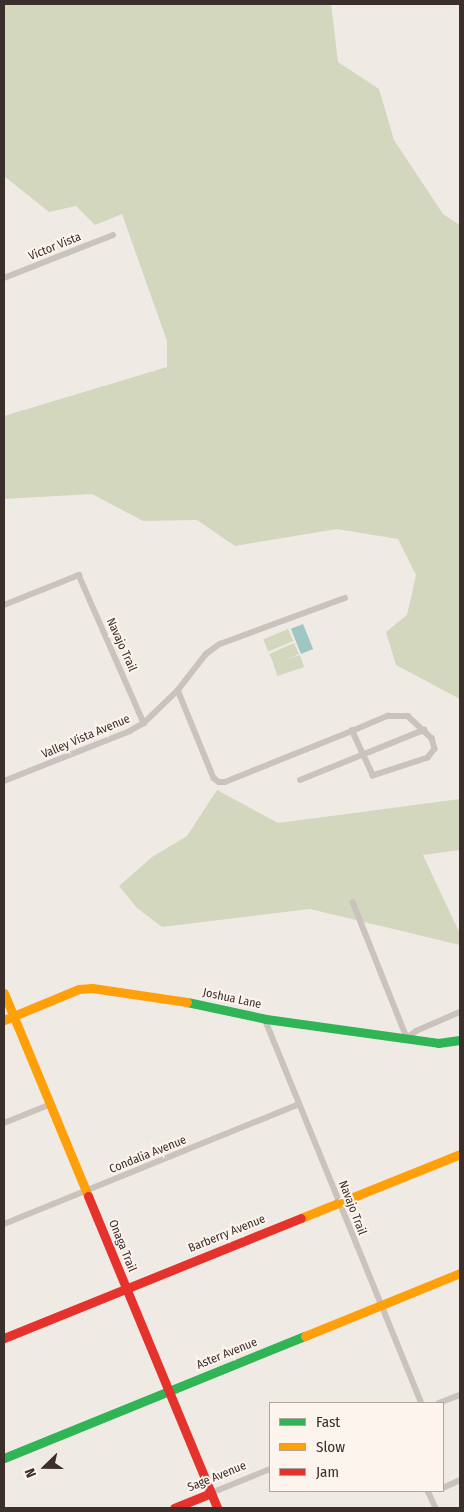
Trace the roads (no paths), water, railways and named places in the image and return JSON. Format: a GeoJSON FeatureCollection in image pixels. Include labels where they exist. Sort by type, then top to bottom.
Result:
{"type":"FeatureCollection","features":[{"type":"Feature","properties":{"kind":"street","name":"Victor Vista"},"geometry":{"type":"LineString","coordinates":[[4,278],[113,235]]}},
{"type":"Feature","properties":{"kind":"street","name":"Navajo Trail"},"geometry":{"type":"LineString","coordinates":[[4,606],[79,575],[144,723]]}},
{"type":"Feature","properties":{"kind":"street","name":"Valley Vista Avenue"},"geometry":{"type":"LineString","coordinates":[[4,781],[130,731],[144,723],[178,690],[206,654],[220,644],[345,598]]}},
{"type":"Feature","properties":{"kind":"street"},"geometry":{"type":"LineString","coordinates":[[178,690],[214,778],[219,782],[225,782],[352,730],[388,716],[408,716],[432,738],[435,749],[428,758],[373,776],[352,730]]}},
{"type":"Feature","properties":{"kind":"street"},"geometry":{"type":"LineString","coordinates":[[300,780],[362,753],[424,730]]}},
{"type":"Feature","properties":{"kind":"street"},"geometry":{"type":"LineString","coordinates":[[354,902],[407,1038],[416,1031],[460,1012]]}},
{"type":"Feature","properties":{"kind":"street","name":"Joshua Lane"},"geometry":{"type":"LineString","coordinates":[[4,1020],[79,989],[92,988],[191,1003],[265,1019],[407,1038],[438,1044],[460,1040]]}},
{"type":"Feature","properties":{"kind":"street","name":"Onaga Trail"},"geometry":{"type":"LineString","coordinates":[[4,993],[217,1508]]}},
{"type":"Feature","properties":{"kind":"street","name":"Navajo Trail"},"geometry":{"type":"LineString","coordinates":[[265,1019],[299,1104],[321,1152],[380,1306],[422,1402]]}},
{"type":"Feature","properties":{"kind":"street"},"geometry":{"type":"LineString","coordinates":[[4,1123],[51,1104]]}},
{"type":"Feature","properties":{"kind":"street","name":"Condalia Avenue"},"geometry":{"type":"LineString","coordinates":[[4,1224],[299,1104]]}},
{"type":"Feature","properties":{"kind":"street","name":"Barberry Avenue"},"geometry":{"type":"LineString","coordinates":[[4,1338],[460,1154]]}},
{"type":"Feature","properties":{"kind":"street","name":"Aster Avenue"},"geometry":{"type":"LineString","coordinates":[[4,1458],[460,1273]]}},
{"type":"Feature","properties":{"kind":"street"},"geometry":{"type":"LineString","coordinates":[[442,1402],[460,1395]]}},
{"type":"Feature","properties":{"kind":"street","name":"Sage Avenue"},"geometry":{"type":"LineString","coordinates":[[174,1508],[269,1469]]}},
{"type":"Feature","properties":{"kind":"street"},"geometry":{"type":"LineString","coordinates":[[444,1488],[460,1480]]}},
{"type":"Feature","properties":{"kind":"street"},"geometry":{"type":"LineString","coordinates":[[428,1492],[436,1508]]}},
{"type":"Feature","properties":{"kind":"water"},"geometry":{"type":"Polygon","coordinates":[[[303,624],[313,649],[301,654],[291,629],[303,624]]]}}]}
